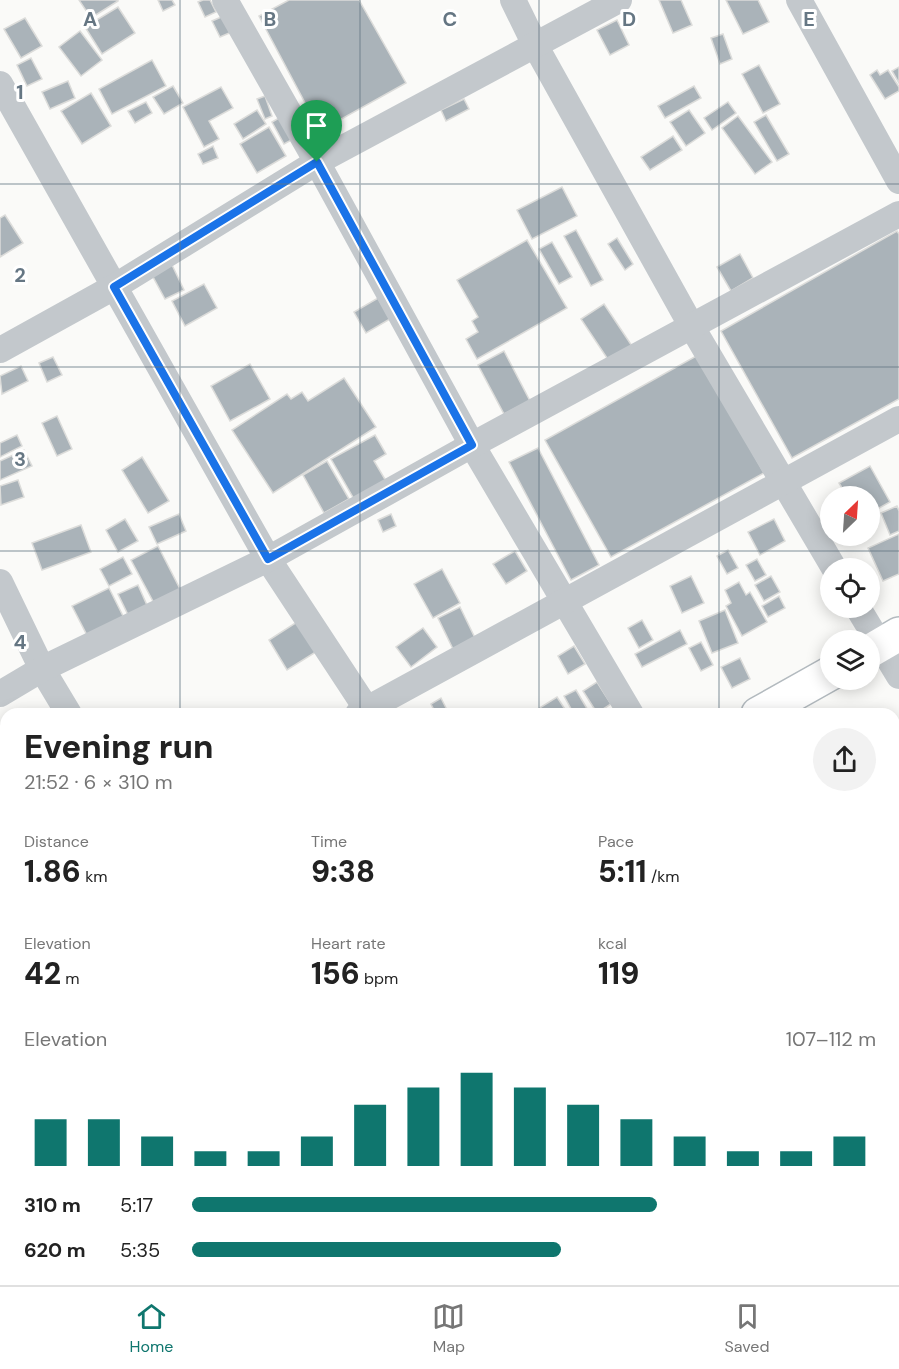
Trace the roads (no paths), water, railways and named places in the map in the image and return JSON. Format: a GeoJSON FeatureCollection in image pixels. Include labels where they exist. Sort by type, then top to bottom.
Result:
{"type":"FeatureCollection","features":[{"type":"Feature","properties":{"kind":"street"},"geometry":{"type":"LineString","coordinates":[[225,0],[317,162],[472,445],[627,708]]}},
{"type":"Feature","properties":{"kind":"street"},"geometry":{"type":"LineString","coordinates":[[513,0],[535,45],[692,327],[828,558]]}},
{"type":"Feature","properties":{"kind":"street"},"geometry":{"type":"LineString","coordinates":[[0,350],[114,287],[317,162],[619,0]]}},
{"type":"Feature","properties":{"kind":"street"},"geometry":{"type":"LineString","coordinates":[[799,0],[899,181]]}},
{"type":"Feature","properties":{"kind":"street"},"geometry":{"type":"LineString","coordinates":[[0,84],[268,559],[362,708]]}},
{"type":"Feature","properties":{"kind":"street"},"geometry":{"type":"LineString","coordinates":[[0,694],[42,669],[268,559],[472,445],[899,214]]}},
{"type":"Feature","properties":{"kind":"street"},"geometry":{"type":"LineString","coordinates":[[372,708],[899,419]]}},
{"type":"Feature","properties":{"kind":"street"},"geometry":{"type":"LineString","coordinates":[[0,582],[42,669],[65,708]]}},
{"type":"Feature","properties":{"kind":"street"},"geometry":{"type":"LineString","coordinates":[[865,618],[883,643],[899,676]]}},
{"type":"Feature","properties":{"kind":"street"},"geometry":{"type":"LineString","coordinates":[[769,708],[820,679]]}}]}
